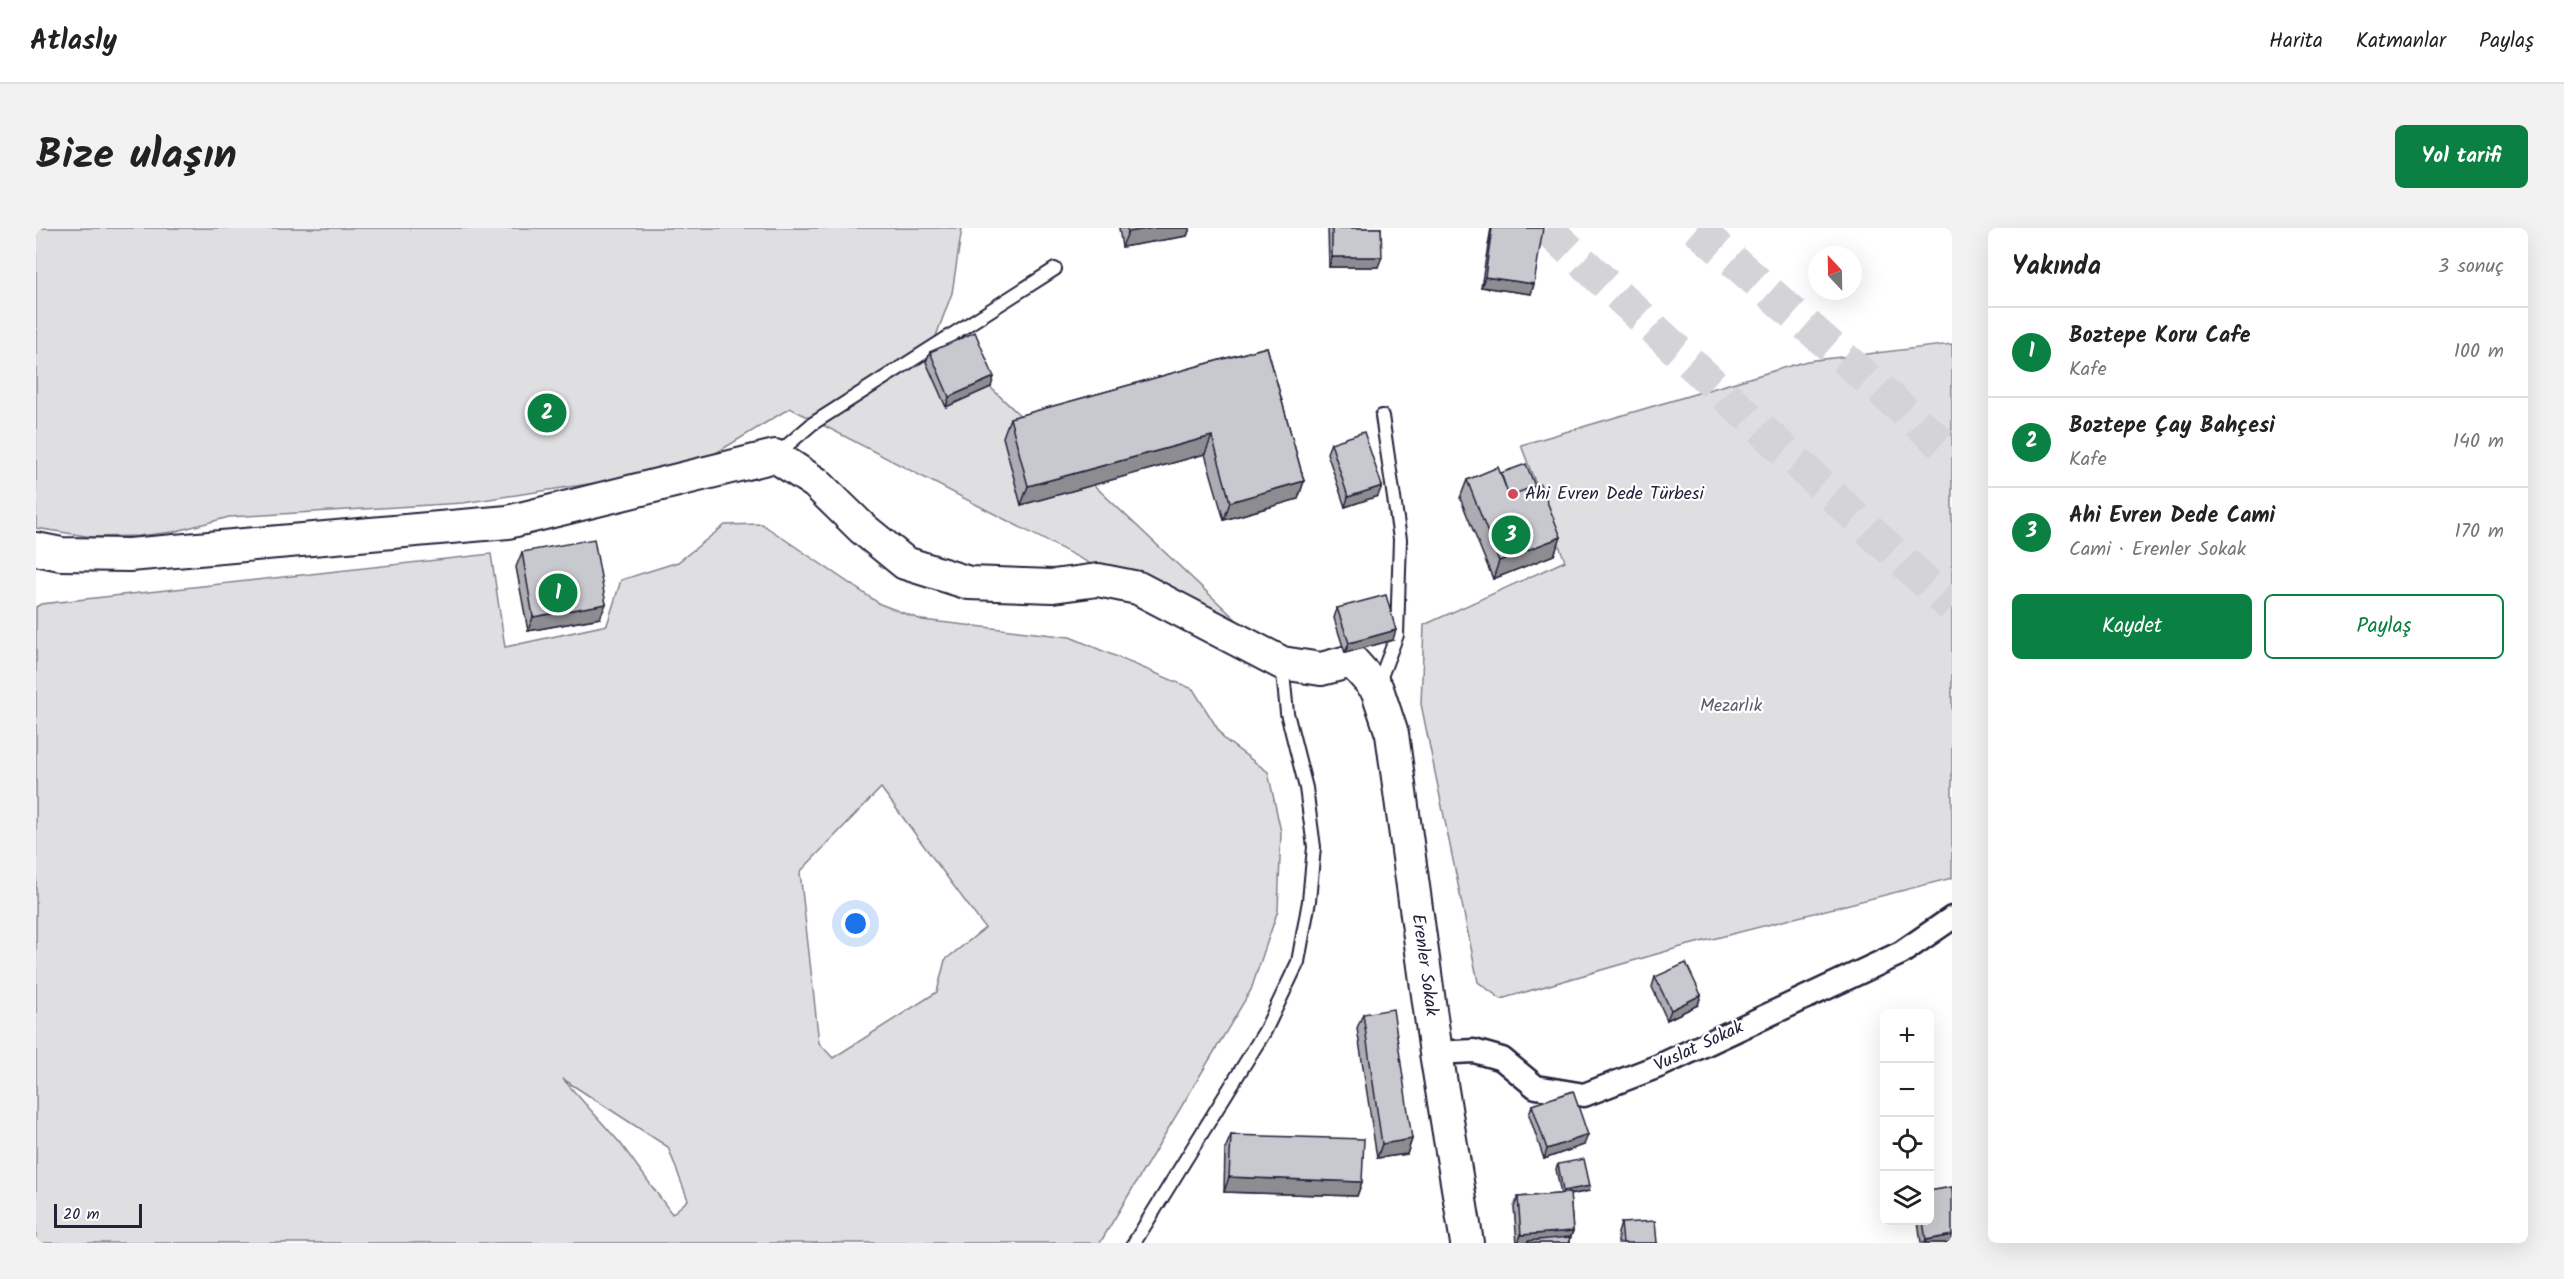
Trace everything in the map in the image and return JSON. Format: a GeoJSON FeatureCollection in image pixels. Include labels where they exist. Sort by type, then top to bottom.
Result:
{"type":"FeatureCollection","features":[{"type":"Feature","properties":{"kind":"street"},"geometry":{"type":"LineString","coordinates":[[36,549],[61,554],[129,555],[508,522],[775,456],[816,483],[862,528],[905,563],[969,583],[1053,585],[1098,580],[1138,588],[1282,663],[1321,669],[1352,661],[1377,688]]}},
{"type":"Feature","properties":{"kind":"street","name":"Erenler Sokak"},"geometry":{"type":"LineString","coordinates":[[1377,688],[1392,734],[1436,1053],[1467,1243]]}},
{"type":"Feature","properties":{"kind":"street","name":"Vuslat Sokak"},"geometry":{"type":"LineString","coordinates":[[1436,1053],[1474,1051],[1502,1059],[1536,1087],[1584,1095],[1659,1066],[1900,953],[1952,918]]}},
{"type":"Feature","properties":{"kind":"lane"},"geometry":{"type":"LineString","coordinates":[[775,456],[812,424],[1056,269]]}},
{"type":"Feature","properties":{"kind":"lane"},"geometry":{"type":"LineString","coordinates":[[1377,688],[1397,635],[1400,539],[1382,416]]}},
{"type":"Feature","properties":{"kind":"lane"},"geometry":{"type":"LineString","coordinates":[[1134,1243],[1265,1031],[1298,962],[1309,901],[1314,847],[1306,788],[1287,713],[1282,663]]}},
{"type":"Feature","properties":{"kind":"green space"},"geometry":{"type":"Polygon","coordinates":[[[36,228],[962,228],[952,293],[936,336],[1282,663],[790,408],[706,459],[655,474],[463,503],[229,517],[173,532],[138,536],[92,537],[36,528],[36,228]]]}},
{"type":"Feature","properties":{"kind":"green space","name":"Mezarlık"},"geometry":{"type":"Polygon","coordinates":[[[1952,344],[1952,878],[1681,947],[1501,999],[1478,982],[1421,704],[1424,625],[1565,561],[1521,445],[1807,361],[1952,344]]]}},
{"type":"Feature","properties":{"kind":"green space"},"geometry":{"type":"Polygon","coordinates":[[[762,524],[880,604],[922,620],[1070,637],[1193,689],[1224,739],[1268,772],[1281,832],[1278,910],[1251,990],[1100,1243],[36,1243],[36,607],[41,604],[491,554],[505,647],[607,625],[621,580],[678,562],[725,525],[762,524]],[[881,788],[800,872],[819,1043],[833,1058],[937,992],[945,960],[985,928],[881,788]],[[563,1079],[621,1144],[672,1214],[688,1200],[668,1147],[563,1079]]]}},
{"type":"Feature","properties":{"kind":"building"},"geometry":{"type":"Polygon","coordinates":[[[1127,228],[1153,228],[1128,232],[1127,228]]]}},
{"type":"Feature","properties":{"kind":"building"},"geometry":{"type":"Polygon","coordinates":[[[1332,228],[1381,228],[1382,257],[1332,257],[1332,228]]]}},
{"type":"Feature","properties":{"kind":"building"},"geometry":{"type":"Polygon","coordinates":[[[1492,228],[1543,228],[1534,284],[1485,277],[1492,228]]]}},
{"type":"Feature","properties":{"kind":"building"},"geometry":{"type":"Polygon","coordinates":[[[975,332],[994,377],[949,397],[930,352],[975,332]]]}},
{"type":"Feature","properties":{"kind":"building"},"geometry":{"type":"Polygon","coordinates":[[[1267,347],[1304,481],[1230,502],[1212,436],[1028,486],[1010,418],[1267,347]]]}},
{"type":"Feature","properties":{"kind":"building"},"geometry":{"type":"Polygon","coordinates":[[[1364,432],[1382,486],[1348,497],[1331,443],[1364,432]]]}},
{"type":"Feature","properties":{"kind":"building"},"geometry":{"type":"Polygon","coordinates":[[[1526,464],[1535,486],[1509,496],[1501,473],[1526,464]]]}},
{"type":"Feature","properties":{"kind":"building"},"geometry":{"type":"Polygon","coordinates":[[[1498,467],[1509,496],[1540,484],[1561,537],[1499,561],[1467,480],[1498,467]]]}},
{"type":"Feature","properties":{"kind":"building"},"geometry":{"type":"Polygon","coordinates":[[[594,539],[606,604],[533,617],[522,552],[594,539]]]}},
{"type":"Feature","properties":{"kind":"building"},"geometry":{"type":"Polygon","coordinates":[[[1386,595],[1396,630],[1349,643],[1337,608],[1386,595]]]}},
{"type":"Feature","properties":{"kind":"building"},"geometry":{"type":"Polygon","coordinates":[[[1686,963],[1701,995],[1671,1010],[1655,977],[1686,963]]]}},
{"type":"Feature","properties":{"kind":"building"},"geometry":{"type":"Polygon","coordinates":[[[1393,1009],[1412,1139],[1382,1144],[1363,1014],[1393,1009]]]}},
{"type":"Feature","properties":{"kind":"building"},"geometry":{"type":"Polygon","coordinates":[[[1573,1091],[1588,1135],[1547,1149],[1532,1105],[1573,1091]]]}},
{"type":"Feature","properties":{"kind":"building"},"geometry":{"type":"Polygon","coordinates":[[[1231,1135],[1364,1139],[1362,1182],[1229,1177],[1231,1135]]]}},
{"type":"Feature","properties":{"kind":"building"},"geometry":{"type":"Polygon","coordinates":[[[1584,1159],[1590,1186],[1563,1191],[1558,1164],[1584,1159]]]}},
{"type":"Feature","properties":{"kind":"building"},"geometry":{"type":"Polygon","coordinates":[[[1952,1187],[1952,1235],[1926,1240],[1924,1225],[1934,1225],[1934,1190],[1952,1187]]]}},
{"type":"Feature","properties":{"kind":"building"},"geometry":{"type":"Polygon","coordinates":[[[1570,1193],[1573,1231],[1521,1235],[1518,1197],[1570,1193]]]}},
{"type":"Feature","properties":{"kind":"building"},"geometry":{"type":"Polygon","coordinates":[[[1655,1221],[1657,1243],[1623,1243],[1621,1223],[1655,1221]]]}},
{"type":"Feature","properties":{"kind":"building"},"geometry":{"type":"Polygon","coordinates":[[[1569,1237],[1570,1243],[1528,1243],[1528,1241],[1569,1237]]]}},
{"type":"Feature","properties":{"kind":"tunnel"},"geometry":{"type":"LineString","coordinates":[[1546,228],[1952,607]]}},
{"type":"Feature","properties":{"kind":"tunnel"},"geometry":{"type":"LineString","coordinates":[[1696,228],[1952,453]]}},
{"type":"Feature","properties":{"kind":"place","name":"Boztepe Çay Bahçesi"},"geometry":{"type":"Point","coordinates":[547,413]}},
{"type":"Feature","properties":{"kind":"place","name":"Ahi Evren Dede Türbesi"},"geometry":{"type":"Point","coordinates":[1513,494]}},
{"type":"Feature","properties":{"kind":"place","name":"Ahi Evren Dede Cami"},"geometry":{"type":"Point","coordinates":[1511,535]}},
{"type":"Feature","properties":{"kind":"place","name":"Boztepe Koru Cafe"},"geometry":{"type":"Point","coordinates":[558,593]}}]}
